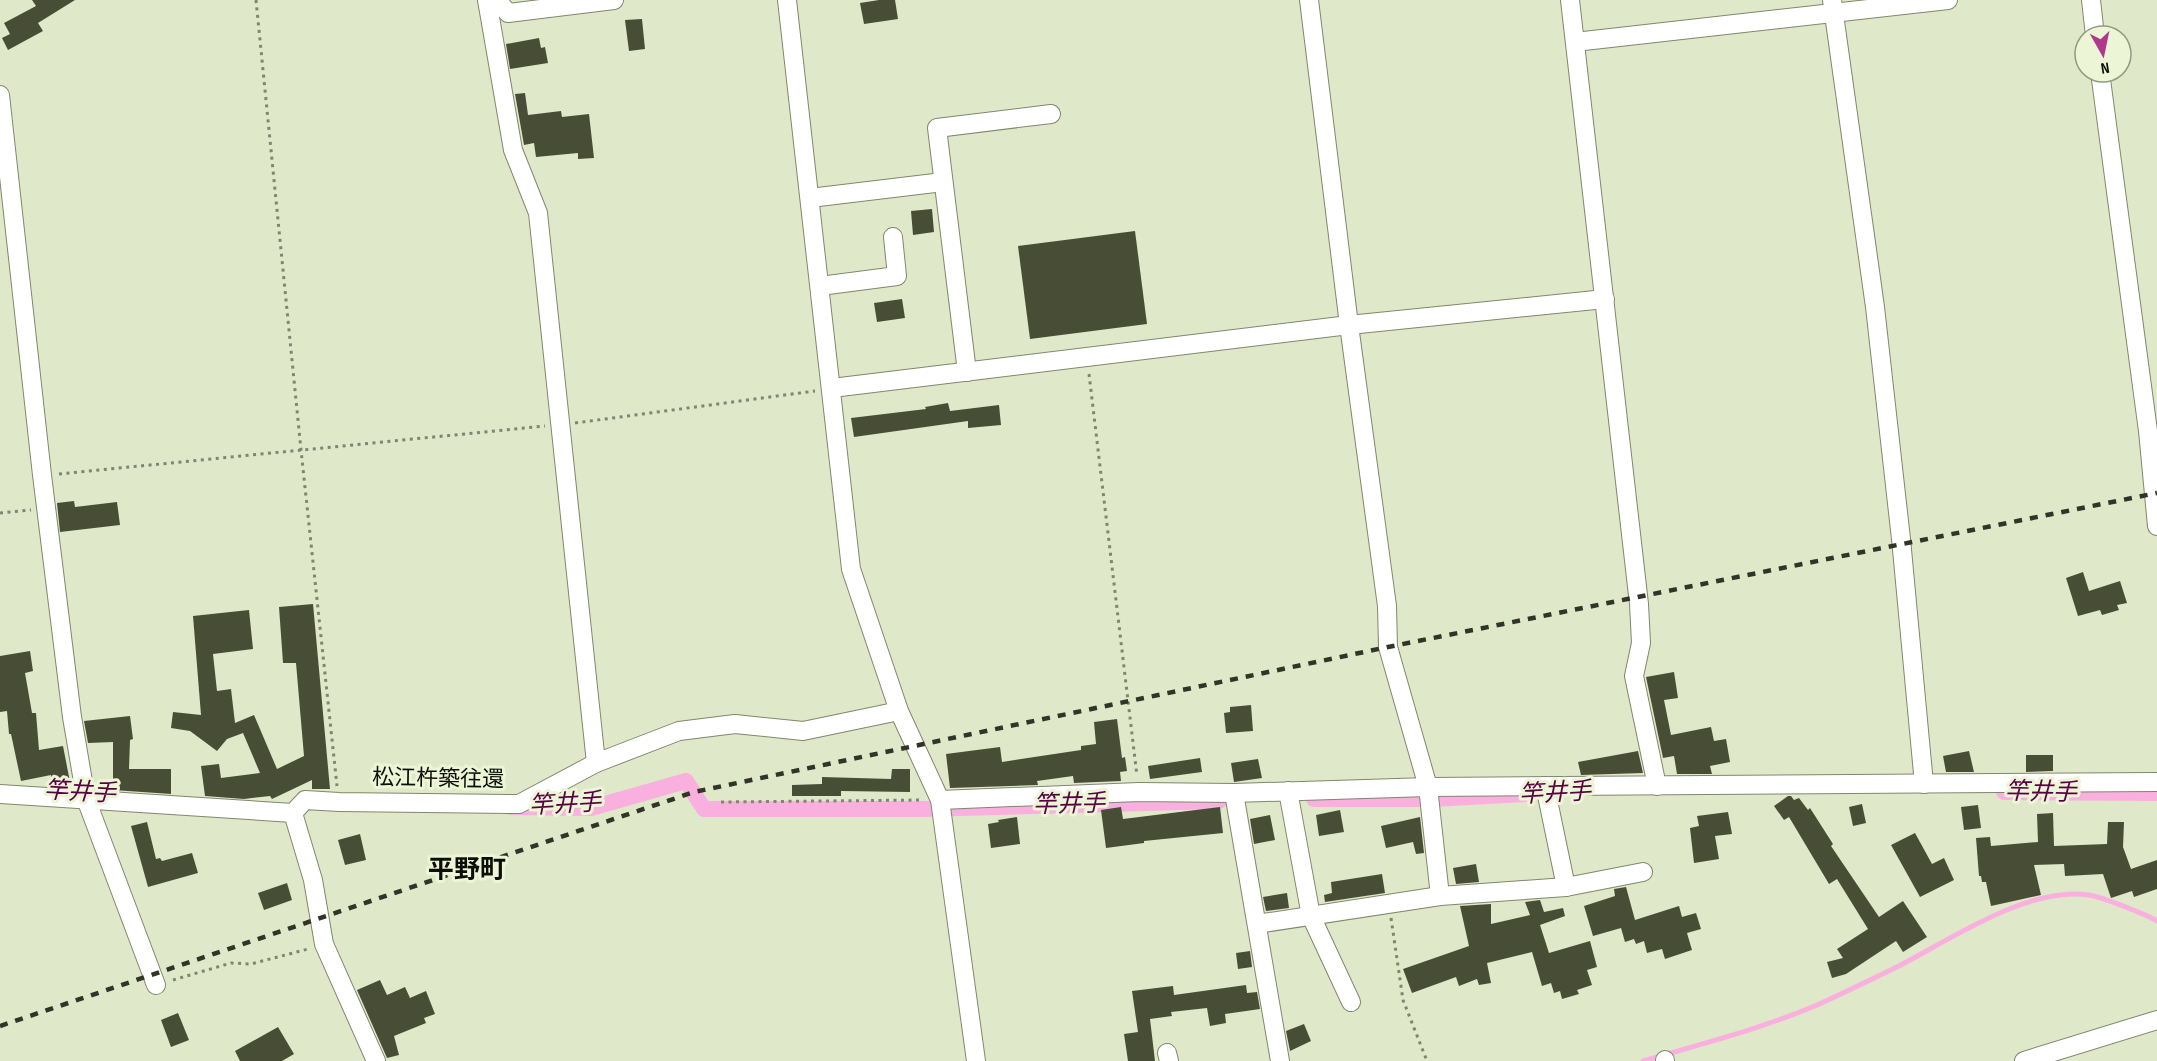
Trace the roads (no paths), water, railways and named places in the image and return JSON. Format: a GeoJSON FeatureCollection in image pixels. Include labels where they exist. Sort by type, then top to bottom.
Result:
{"type":"FeatureCollection","features":[{"type":"Feature","properties":{"kind":"street"},"geometry":{"type":"LineString","coordinates":[[487,0],[513,150],[538,213],[596,763]]}},
{"type":"Feature","properties":{"kind":"street"},"geometry":{"type":"LineString","coordinates":[[497,0],[508,13],[614,0]]}},
{"type":"Feature","properties":{"kind":"street"},"geometry":{"type":"LineString","coordinates":[[788,0],[851,569],[899,711],[939,800],[976,1061]]}},
{"type":"Feature","properties":{"kind":"street"},"geometry":{"type":"LineString","coordinates":[[1309,0],[1349,325],[1387,606],[1388,647],[1428,787],[1440,896]]}},
{"type":"Feature","properties":{"kind":"street"},"geometry":{"type":"LineString","coordinates":[[1570,0],[1639,604],[1641,643],[1634,676],[1657,786]]}},
{"type":"Feature","properties":{"kind":"street"},"geometry":{"type":"LineString","coordinates":[[1575,42],[1832,7],[1948,0]]}},
{"type":"Feature","properties":{"kind":"street"},"geometry":{"type":"LineString","coordinates":[[2091,0],[2094,24]]}},
{"type":"Feature","properties":{"kind":"street"},"geometry":{"type":"LineString","coordinates":[[1832,7],[1875,308],[1901,540],[1923,784]]}},
{"type":"Feature","properties":{"kind":"street"},"geometry":{"type":"LineString","coordinates":[[2102,84],[2148,431],[2157,526]]}},
{"type":"Feature","properties":{"kind":"street"},"geometry":{"type":"LineString","coordinates":[[0,95],[46,508],[72,717],[86,799],[156,985]]}},
{"type":"Feature","properties":{"kind":"street"},"geometry":{"type":"LineString","coordinates":[[967,372],[937,128],[1051,114]]}},
{"type":"Feature","properties":{"kind":"street"},"geometry":{"type":"LineString","coordinates":[[810,198],[943,182]]}},
{"type":"Feature","properties":{"kind":"street"},"geometry":{"type":"LineString","coordinates":[[820,286],[897,276],[893,237]]}},
{"type":"Feature","properties":{"kind":"street"},"geometry":{"type":"LineString","coordinates":[[832,388],[1349,325],[1605,299]]}},
{"type":"Feature","properties":{"kind":"street","name":"松江杵築往還"},"geometry":{"type":"LineString","coordinates":[[293,813],[305,800],[519,804],[596,763],[680,731],[735,723],[803,731],[899,711]]}},
{"type":"Feature","properties":{"kind":"street"},"geometry":{"type":"LineString","coordinates":[[939,800],[1139,792],[1234,793],[1428,787],[2157,782]]}},
{"type":"Feature","properties":{"kind":"street"},"geometry":{"type":"LineString","coordinates":[[1545,786],[1566,887]]}},
{"type":"Feature","properties":{"kind":"street"},"geometry":{"type":"LineString","coordinates":[[1288,791],[1311,916],[1351,1002]]}},
{"type":"Feature","properties":{"kind":"street"},"geometry":{"type":"LineString","coordinates":[[1234,793],[1280,1061]]}},
{"type":"Feature","properties":{"kind":"street"},"geometry":{"type":"LineString","coordinates":[[0,794],[293,813],[313,880],[324,944],[376,1061]]}},
{"type":"Feature","properties":{"kind":"street"},"geometry":{"type":"LineString","coordinates":[[1257,924],[1440,896],[1566,887],[1643,872]]}},
{"type":"Feature","properties":{"kind":"street"},"geometry":{"type":"LineString","coordinates":[[2025,1061],[2157,1020]]}},
{"type":"Feature","properties":{"kind":"waterway","name":"竿井手"},"geometry":{"type":"LineString","coordinates":[[510,807],[591,808],[686,781],[704,809],[921,809],[1219,801]]}},
{"type":"Feature","properties":{"kind":"waterway","name":"竿井手"},"geometry":{"type":"LineString","coordinates":[[2004,792],[2157,793]]}},
{"type":"Feature","properties":{"kind":"waterway","name":"竿井手"},"geometry":{"type":"LineString","coordinates":[[1314,799],[1432,799],[1525,794]]}},
{"type":"Feature","properties":{"kind":"waterway"},"geometry":{"type":"LineString","coordinates":[[1643,1061],[1796,1014],[1899,966],[1991,917],[2041,898],[2065,894],[2089,895],[2123,906],[2157,921]]}},
{"type":"Feature","properties":{"kind":"railway"},"geometry":{"type":"LineString","coordinates":[[0,1026],[694,792],[1388,647],[2157,493]]}},
{"type":"Feature","properties":{"kind":"district","name":"平野町"},"geometry":{"type":"Point","coordinates":[467,870]}}]}
